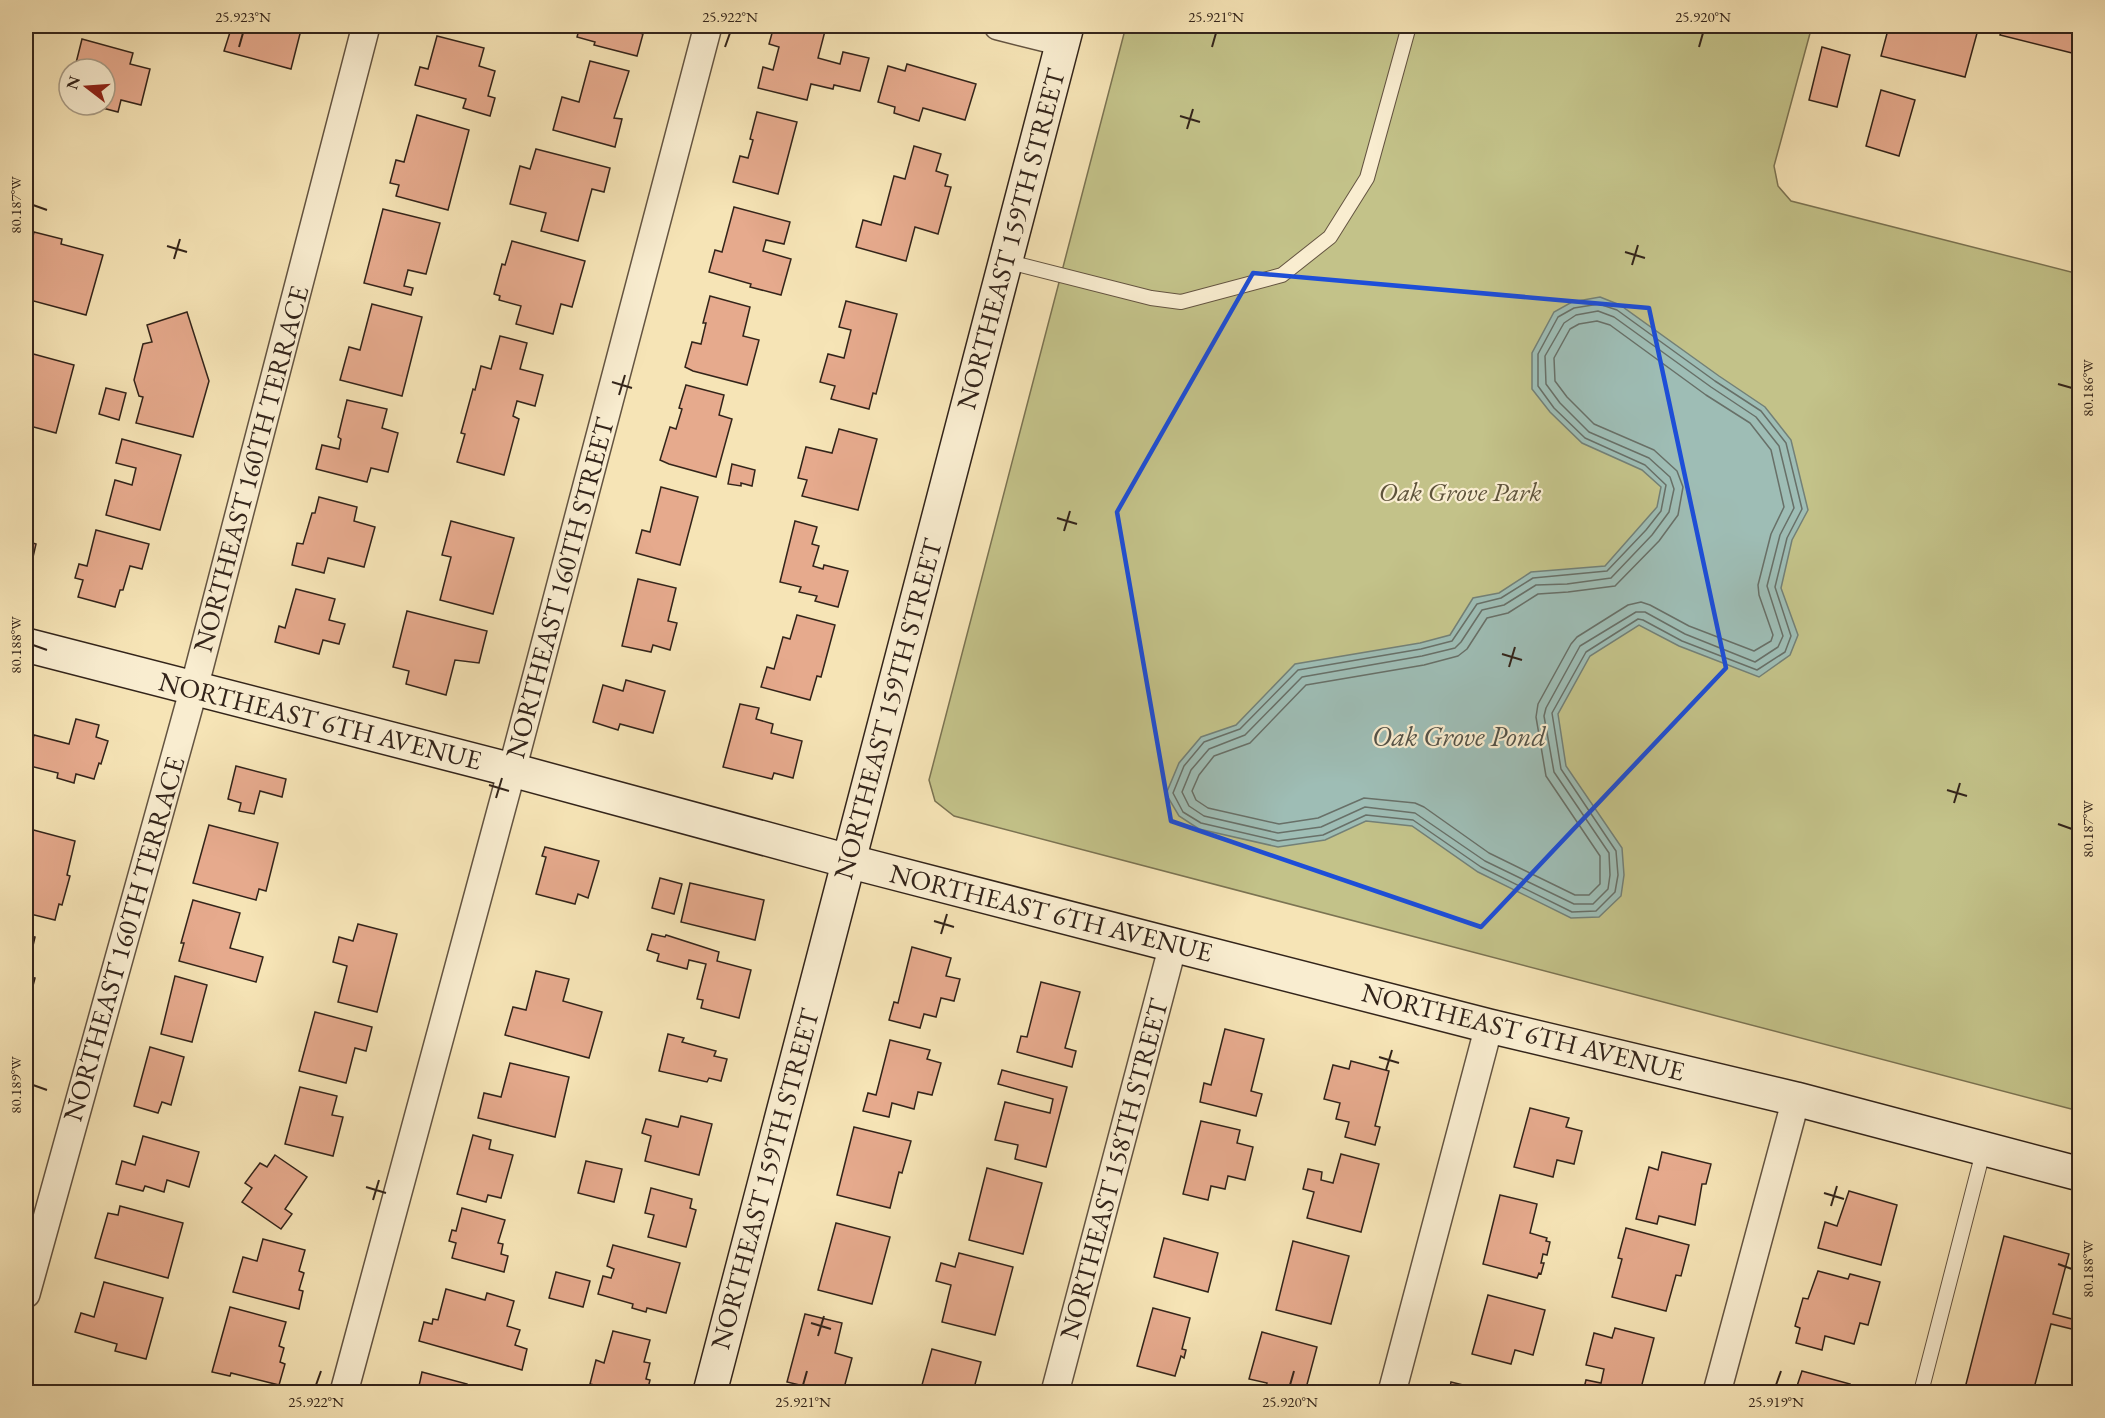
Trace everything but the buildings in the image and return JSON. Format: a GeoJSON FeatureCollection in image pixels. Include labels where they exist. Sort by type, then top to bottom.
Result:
{"type":"FeatureCollection","features":[{"type":"Feature","properties":{"kind":"main road","name":"NORTHEAST 159TH STREET"},"geometry":{"type":"LineString","coordinates":[[710,1392],[1064,34]]}},
{"type":"Feature","properties":{"kind":"main road","name":"NORTHEAST 6TH AVENUE"},"geometry":{"type":"LineString","coordinates":[[26,645],[512,770],[848,861],[1173,945],[1489,1026],[1796,1099],[2079,1174]]}},
{"type":"Feature","properties":{"kind":"street","name":"NORTHEAST 160TH TERRACE"},"geometry":{"type":"LineString","coordinates":[[26,1294],[194,688],[366,26]]}},
{"type":"Feature","properties":{"kind":"street","name":"NORTHEAST 160TH STREET"},"geometry":{"type":"LineString","coordinates":[[344,1392],[512,770],[708,26]]}},
{"type":"Feature","properties":{"kind":"street"},"geometry":{"type":"LineString","coordinates":[[998,26],[1064,34]]}},
{"type":"Feature","properties":{"kind":"street","name":"NORTHEAST 158TH STREET"},"geometry":{"type":"LineString","coordinates":[[1055,1392],[1173,945]]}},
{"type":"Feature","properties":{"kind":"street"},"geometry":{"type":"LineString","coordinates":[[1392,1392],[1489,1026]]}},
{"type":"Feature","properties":{"kind":"street"},"geometry":{"type":"LineString","coordinates":[[1717,1392],[1796,1099]]}},
{"type":"Feature","properties":{"kind":"lane"},"geometry":{"type":"LineString","coordinates":[[1005,261],[1151,298],[1181,302],[1281,275],[1330,237],[1367,178],[1409,26]]}},
{"type":"Feature","properties":{"kind":"lane"},"geometry":{"type":"LineString","coordinates":[[1921,1392],[1984,1148]]}},
{"type":"Feature","properties":{"kind":"highlighted area"},"geometry":{"type":"Polygon","coordinates":[[[1253,273],[1649,308],[1726,668],[1481,927],[1171,821],[1117,512],[1253,273]]]}},
{"type":"Feature","properties":{"kind":"green space","name":"Oak Grove Park"},"geometry":{"type":"Polygon","coordinates":[[[1126,26],[1812,26],[1774,166],[1778,186],[1791,201],[2079,274],[2079,1111],[954,816],[935,801],[929,780],[1126,26]]]}},
{"type":"Feature","properties":{"kind":"water","name":"Oak Grove Pond"},"geometry":{"type":"Polygon","coordinates":[[[1600,297],[1620,305],[1765,407],[1791,440],[1808,510],[1792,540],[1781,588],[1798,635],[1790,655],[1759,677],[1679,646],[1639,625],[1590,656],[1558,714],[1566,766],[1622,848],[1624,875],[1621,896],[1599,917],[1571,918],[1478,872],[1412,826],[1366,821],[1325,840],[1278,847],[1199,829],[1179,816],[1166,794],[1179,763],[1201,737],[1236,725],[1295,664],[1420,643],[1450,635],[1473,598],[1499,593],[1531,572],[1605,566],[1657,507],[1661,487],[1642,470],[1582,443],[1550,412],[1532,389],[1532,353],[1554,312],[1572,302],[1600,297]]]}}]}
